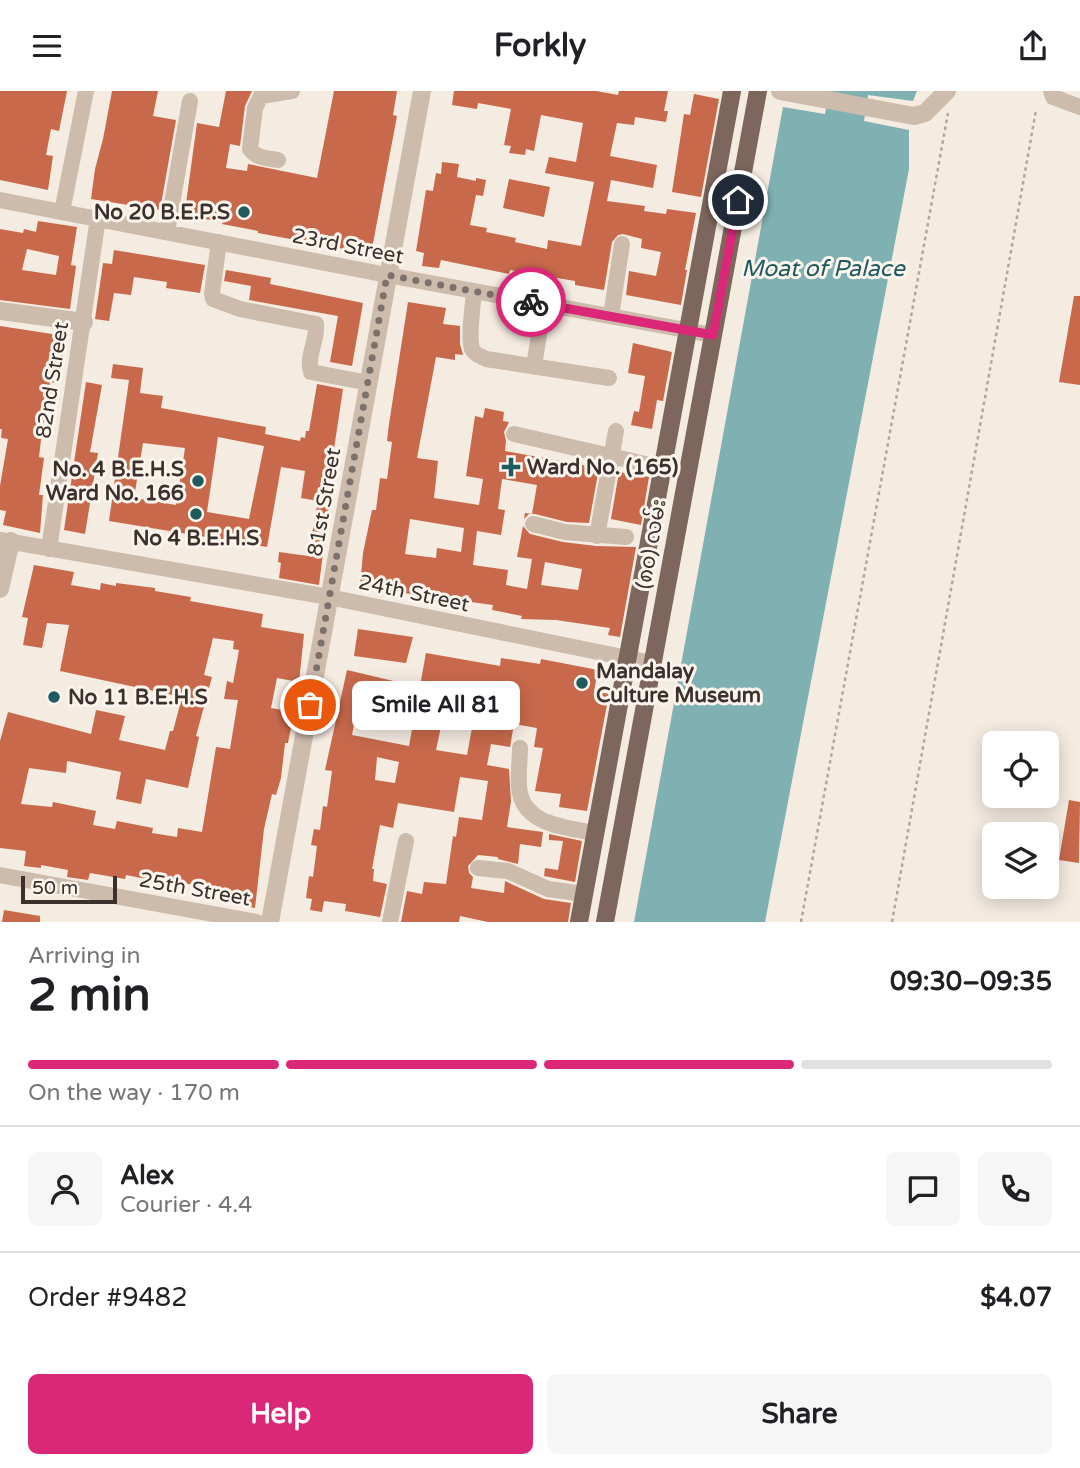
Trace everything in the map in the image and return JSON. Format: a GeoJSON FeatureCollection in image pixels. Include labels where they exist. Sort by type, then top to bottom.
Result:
{"type":"FeatureCollection","features":[{"type":"Feature","properties":{"kind":"main road","name":"(၈၀) လမ်း"},"geometry":{"type":"LineString","coordinates":[[579,922],[732,91]]}},
{"type":"Feature","properties":{"kind":"main road","name":"(၈၀) လမ်း"},"geometry":{"type":"LineString","coordinates":[[605,922],[758,91]]}},
{"type":"Feature","properties":{"kind":"street"},"geometry":{"type":"LineString","coordinates":[[62,212],[86,91]]}},
{"type":"Feature","properties":{"kind":"street"},"geometry":{"type":"LineString","coordinates":[[278,160],[254,155],[250,149],[254,108],[261,96],[292,91]]}},
{"type":"Feature","properties":{"kind":"street","name":"81st Street"},"geometry":{"type":"LineString","coordinates":[[270,922],[422,91]]}},
{"type":"Feature","properties":{"kind":"street"},"geometry":{"type":"LineString","coordinates":[[780,91],[914,116],[925,113],[947,91]]}},
{"type":"Feature","properties":{"kind":"street"},"geometry":{"type":"LineString","coordinates":[[1051,91],[1053,97],[1080,107]]}},
{"type":"Feature","properties":{"kind":"street"},"geometry":{"type":"LineString","coordinates":[[167,232],[190,101]]}},
{"type":"Feature","properties":{"kind":"street","name":"23rd Street"},"geometry":{"type":"LineString","coordinates":[[0,200],[713,335]]}},
{"type":"Feature","properties":{"kind":"street","name":"82nd Street"},"geometry":{"type":"LineString","coordinates":[[49,548],[98,218]]}},
{"type":"Feature","properties":{"kind":"street"},"geometry":{"type":"LineString","coordinates":[[219,242],[213,299],[240,309],[316,324],[317,331],[308,365],[310,372],[369,383]]}},
{"type":"Feature","properties":{"kind":"street"},"geometry":{"type":"LineString","coordinates":[[611,316],[622,244]]}},
{"type":"Feature","properties":{"kind":"street"},"geometry":{"type":"LineString","coordinates":[[474,291],[471,337],[472,349],[476,354],[486,359],[609,378]]}},
{"type":"Feature","properties":{"kind":"street"},"geometry":{"type":"LineString","coordinates":[[534,366],[544,304]]}},
{"type":"Feature","properties":{"kind":"street"},"geometry":{"type":"LineString","coordinates":[[0,311],[84,322]]}},
{"type":"Feature","properties":{"kind":"street"},"geometry":{"type":"LineString","coordinates":[[597,536],[616,431]]}},
{"type":"Feature","properties":{"kind":"street"},"geometry":{"type":"LineString","coordinates":[[514,434],[663,468]]}},
{"type":"Feature","properties":{"kind":"street"},"geometry":{"type":"LineString","coordinates":[[533,524],[565,532],[626,537]]}},
{"type":"Feature","properties":{"kind":"street"},"geometry":{"type":"LineString","coordinates":[[0,589],[6,540]]}},
{"type":"Feature","properties":{"kind":"street","name":"24th Street"},"geometry":{"type":"LineString","coordinates":[[6,540],[329,597],[652,663]]}},
{"type":"Feature","properties":{"kind":"street"},"geometry":{"type":"LineString","coordinates":[[520,748],[521,801],[540,821],[595,833]]}},
{"type":"Feature","properties":{"kind":"street"},"geometry":{"type":"LineString","coordinates":[[390,922],[406,841]]}},
{"type":"Feature","properties":{"kind":"street"},"geometry":{"type":"LineString","coordinates":[[478,868],[508,871],[548,889],[584,894]]}},
{"type":"Feature","properties":{"kind":"street","name":"25th Street"},"geometry":{"type":"LineString","coordinates":[[0,875],[257,922]]}},
{"type":"Feature","properties":{"kind":"path"},"geometry":{"type":"LineString","coordinates":[[892,922],[1035,110]]}},
{"type":"Feature","properties":{"kind":"path"},"geometry":{"type":"LineString","coordinates":[[802,922],[948,113]]}},
{"type":"Feature","properties":{"kind":"water","name":"Moat of Palace"},"geometry":{"type":"Polygon","coordinates":[[[829,91],[917,91],[913,101],[868,95],[864,121],[909,130],[909,169],[765,922],[634,922],[783,107],[825,114],[829,91]]]}},
{"type":"Feature","properties":{"kind":"building"},"geometry":{"type":"Polygon","coordinates":[[[0,91],[67,91],[59,131],[51,129],[46,155],[53,156],[48,190],[0,180],[0,91]]]}},
{"type":"Feature","properties":{"kind":"building"},"geometry":{"type":"Polygon","coordinates":[[[112,91],[158,91],[153,116],[176,120],[160,210],[91,199],[112,91]]]}},
{"type":"Feature","properties":{"kind":"building"},"geometry":{"type":"Polygon","coordinates":[[[226,91],[252,91],[245,106],[240,146],[230,144],[226,168],[247,171],[248,164],[317,178],[334,91],[397,91],[393,115],[397,116],[371,254],[258,233],[222,224],[223,222],[198,218],[199,214],[185,211],[197,123],[219,127],[226,91]]]}},
{"type":"Feature","properties":{"kind":"building"},"geometry":{"type":"Polygon","coordinates":[[[454,91],[596,91],[618,95],[619,91],[668,91],[664,111],[668,111],[666,122],[635,117],[634,125],[617,123],[610,156],[657,165],[653,188],[611,180],[607,201],[645,206],[644,211],[666,214],[667,209],[696,213],[681,305],[626,295],[629,271],[656,276],[661,252],[641,248],[642,239],[623,234],[618,235],[612,242],[604,290],[575,285],[575,281],[510,270],[509,274],[441,260],[439,268],[422,266],[424,253],[416,251],[426,190],[433,191],[436,173],[441,174],[442,162],[459,164],[457,177],[486,180],[483,196],[476,195],[470,225],[487,228],[486,232],[516,238],[515,242],[547,249],[548,240],[581,246],[594,182],[545,173],[549,157],[576,162],[583,123],[541,115],[534,151],[526,149],[525,155],[509,153],[511,146],[504,145],[511,109],[478,103],[477,109],[452,105],[454,91]]]}},
{"type":"Feature","properties":{"kind":"building"},"geometry":{"type":"Polygon","coordinates":[[[694,94],[719,99],[701,197],[672,192],[684,114],[690,115],[694,94]]]}},
{"type":"Feature","properties":{"kind":"building"},"geometry":{"type":"Polygon","coordinates":[[[509,179],[550,187],[544,217],[503,208],[509,179]]]}},
{"type":"Feature","properties":{"kind":"building"},"geometry":{"type":"Polygon","coordinates":[[[38,221],[77,227],[71,265],[76,266],[70,309],[0,300],[0,229],[36,232],[38,221]],[[27,249],[22,270],[56,275],[59,256],[27,249]]]}},
{"type":"Feature","properties":{"kind":"building"},"geometry":{"type":"Polygon","coordinates":[[[114,250],[205,265],[200,293],[166,288],[167,282],[134,277],[131,295],[114,293],[109,321],[95,319],[103,263],[112,264],[114,250]]]}},
{"type":"Feature","properties":{"kind":"building"},"geometry":{"type":"Polygon","coordinates":[[[226,270],[271,278],[270,284],[363,303],[352,366],[330,362],[338,316],[249,300],[251,286],[224,281],[226,270]]]}},
{"type":"Feature","properties":{"kind":"building"},"geometry":{"type":"Polygon","coordinates":[[[1074,296],[1080,296],[1080,385],[1059,382],[1074,296]]]}},
{"type":"Feature","properties":{"kind":"building"},"geometry":{"type":"Polygon","coordinates":[[[408,302],[446,308],[443,324],[460,326],[463,355],[455,354],[455,360],[436,357],[417,458],[438,461],[434,498],[479,505],[483,479],[466,476],[475,416],[483,418],[485,408],[504,412],[503,421],[509,422],[504,432],[505,451],[599,468],[589,523],[567,522],[532,514],[537,485],[502,479],[498,509],[505,510],[501,535],[477,531],[473,565],[508,570],[506,585],[527,589],[532,559],[517,557],[523,526],[530,534],[563,542],[636,547],[620,637],[608,635],[610,628],[556,620],[521,619],[522,616],[492,610],[493,605],[360,587],[363,553],[372,510],[376,510],[380,478],[387,479],[392,442],[387,441],[408,302]],[[410,519],[405,554],[436,558],[437,548],[461,552],[464,528],[410,519]],[[545,562],[541,585],[578,590],[582,569],[545,562]]]}},
{"type":"Feature","properties":{"kind":"building"},"geometry":{"type":"Polygon","coordinates":[[[0,326],[65,336],[59,383],[50,382],[46,412],[50,413],[49,423],[43,422],[39,457],[44,458],[39,495],[43,495],[40,533],[3,525],[6,511],[0,510],[0,486],[8,439],[1,438],[0,429],[0,326]]]}},
{"type":"Feature","properties":{"kind":"building"},"geometry":{"type":"Polygon","coordinates":[[[633,343],[672,352],[663,401],[657,400],[652,429],[631,425],[634,411],[639,412],[645,376],[628,373],[633,343]]]}},
{"type":"Feature","properties":{"kind":"building"},"geometry":{"type":"Polygon","coordinates":[[[113,364],[143,368],[140,393],[163,396],[161,408],[266,427],[265,434],[300,441],[301,437],[305,438],[306,431],[309,431],[317,384],[343,389],[329,482],[332,482],[319,585],[279,578],[279,552],[308,556],[318,501],[301,498],[305,471],[281,467],[267,547],[109,521],[129,380],[111,378],[113,364]],[[218,437],[207,512],[249,519],[264,446],[218,437]],[[143,443],[134,498],[176,505],[185,448],[143,443]]]}},
{"type":"Feature","properties":{"kind":"building"},"geometry":{"type":"Polygon","coordinates":[[[86,382],[102,385],[90,452],[98,453],[85,534],[64,530],[86,382]]]}},
{"type":"Feature","properties":{"kind":"building"},"geometry":{"type":"Polygon","coordinates":[[[619,472],[649,477],[641,525],[611,519],[619,472]]]}},
{"type":"Feature","properties":{"kind":"building"},"geometry":{"type":"Polygon","coordinates":[[[34,565],[74,572],[71,585],[100,590],[101,583],[155,588],[155,591],[191,597],[190,601],[263,614],[261,627],[304,634],[299,682],[277,678],[271,708],[294,712],[288,743],[285,743],[281,778],[276,795],[272,794],[264,829],[255,908],[234,904],[236,895],[192,888],[193,885],[147,875],[146,879],[126,875],[125,879],[90,873],[88,880],[67,877],[68,870],[41,865],[41,868],[24,866],[26,851],[0,848],[0,741],[8,712],[91,734],[96,710],[125,716],[119,740],[165,750],[182,697],[60,671],[69,625],[47,623],[42,648],[23,645],[28,618],[22,617],[34,565]],[[213,638],[204,675],[212,677],[196,736],[199,737],[188,788],[146,779],[141,804],[116,799],[121,772],[67,761],[66,773],[29,768],[21,804],[52,807],[53,802],[96,811],[93,825],[115,829],[117,821],[153,828],[152,833],[177,837],[178,828],[202,832],[216,747],[230,749],[238,700],[224,699],[227,681],[233,683],[239,650],[233,649],[234,641],[213,638]]]}},
{"type":"Feature","properties":{"kind":"building"},"geometry":{"type":"Polygon","coordinates":[[[358,629],[413,637],[406,663],[354,656],[358,629]]]}},
{"type":"Feature","properties":{"kind":"building"},"geometry":{"type":"Polygon","coordinates":[[[426,653],[500,666],[501,658],[540,664],[541,659],[598,670],[594,691],[609,694],[587,811],[559,807],[561,794],[535,791],[543,748],[534,747],[537,728],[514,724],[510,747],[491,744],[487,765],[509,769],[511,801],[507,827],[543,832],[541,847],[520,844],[518,864],[498,857],[478,855],[468,866],[473,877],[471,888],[504,893],[505,881],[544,899],[571,903],[568,922],[488,922],[460,916],[459,922],[401,922],[407,891],[422,894],[424,882],[446,884],[453,836],[456,837],[459,817],[482,820],[488,781],[460,777],[454,812],[398,803],[393,828],[380,825],[372,869],[373,881],[387,884],[380,917],[345,911],[346,904],[324,901],[322,912],[310,910],[312,899],[306,898],[309,876],[313,877],[317,846],[311,845],[314,829],[320,830],[323,806],[327,807],[332,771],[325,770],[347,670],[402,683],[395,712],[362,704],[359,714],[356,714],[352,735],[409,746],[426,653]],[[442,722],[436,750],[467,755],[472,728],[442,722]],[[377,757],[375,780],[395,783],[399,762],[377,757]]]}},
{"type":"Feature","properties":{"kind":"building"},"geometry":{"type":"Polygon","coordinates":[[[1069,800],[1080,802],[1079,863],[1059,860],[1069,800]]]}},
{"type":"Feature","properties":{"kind":"building"},"geometry":{"type":"Polygon","coordinates":[[[549,834],[582,841],[575,882],[544,876],[545,868],[558,870],[563,841],[549,840],[549,834]]]}},
{"type":"Feature","properties":{"kind":"building"},"geometry":{"type":"Polygon","coordinates":[[[4,910],[40,916],[40,922],[2,922],[4,910]]]}},
{"type":"Feature","properties":{"kind":"way so far"},"geometry":{"type":"LineString","coordinates":[[310,705],[387,275],[531,302]]}},
{"type":"Feature","properties":{"kind":"place","name":"No 20 B.E.P.S"},"geometry":{"type":"Point","coordinates":[244,212]}},
{"type":"Feature","properties":{"kind":"place","name":"Ward No. (165)"},"geometry":{"type":"Point","coordinates":[511,467]}},
{"type":"Feature","properties":{"kind":"place","name":"No. 4 B.E.H.S Ward No. 166"},"geometry":{"type":"Point","coordinates":[198,481]}},
{"type":"Feature","properties":{"kind":"place","name":"No 4 B.E.H.S"},"geometry":{"type":"Point","coordinates":[196,514]}},
{"type":"Feature","properties":{"kind":"place","name":"Mandalay Culture Museum"},"geometry":{"type":"Point","coordinates":[582,683]}},
{"type":"Feature","properties":{"kind":"place","name":"No 11 B.E.H.S"},"geometry":{"type":"Point","coordinates":[54,697]}},
{"type":"Feature","properties":{"kind":"place","name":"Smile All 81"},"geometry":{"type":"Point","coordinates":[310,705]}},
{"type":"Feature","properties":{"kind":"route"},"geometry":{"type":"LineString","coordinates":[[531,302],[713,335],[738,200]]}}]}
